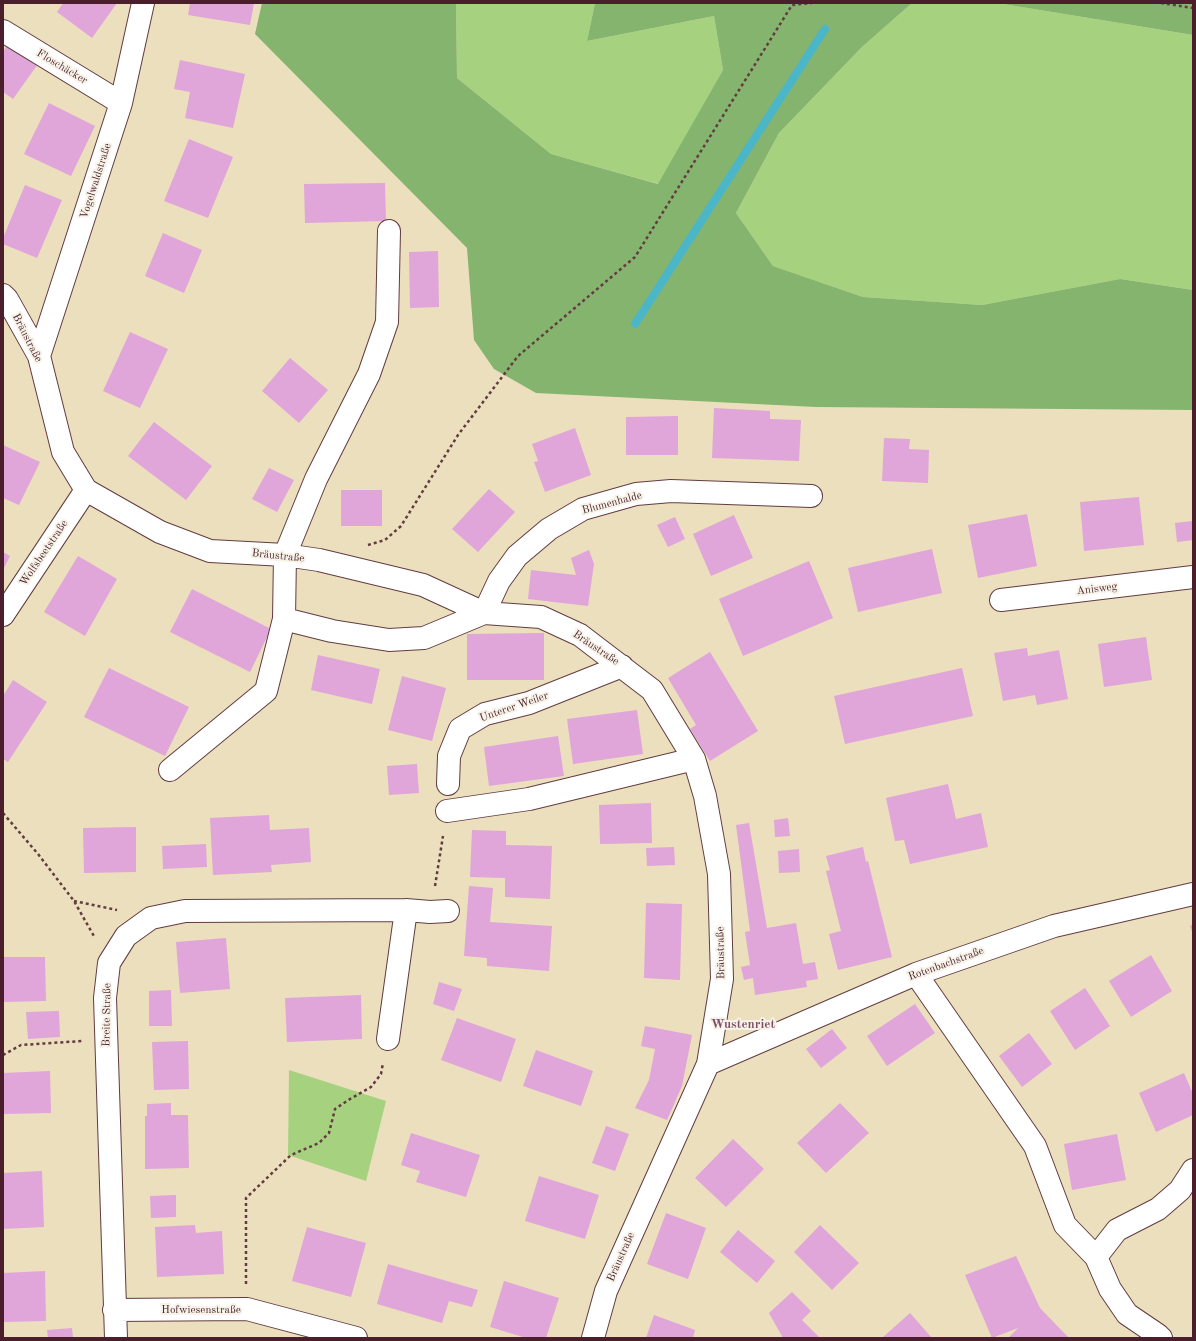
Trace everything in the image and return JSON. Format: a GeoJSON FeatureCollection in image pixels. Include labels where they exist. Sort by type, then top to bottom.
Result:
{"type":"FeatureCollection","features":[{"type":"Feature","properties":{"kind":"street","name":"Vogelwaldstraße"},"geometry":{"type":"LineString","coordinates":[[39,356],[121,103],[142,3]]}},
{"type":"Feature","properties":{"kind":"street","name":"Floschäcker"},"geometry":{"type":"LineString","coordinates":[[3,31],[121,103]]}},
{"type":"Feature","properties":{"kind":"street"},"geometry":{"type":"LineString","coordinates":[[170,770],[266,691],[284,619],[285,554],[316,479],[369,374],[387,322],[389,231]]}},
{"type":"Feature","properties":{"kind":"street","name":"Bräustraße"},"geometry":{"type":"LineString","coordinates":[[3,295],[7,299],[39,356],[63,452],[86,490],[160,532],[210,550],[285,554],[319,560],[423,585],[484,613],[541,617],[580,634],[652,690],[694,759],[705,796],[719,874],[722,979],[708,1064],[606,1291],[593,1338]]}},
{"type":"Feature","properties":{"kind":"street","name":"Wolfsbeetstraße"},"geometry":{"type":"LineString","coordinates":[[3,615],[86,490]]}},
{"type":"Feature","properties":{"kind":"street","name":"Blumenhalde"},"geometry":{"type":"LineString","coordinates":[[484,613],[499,582],[517,556],[549,529],[583,509],[636,494],[672,492],[811,496]]}},
{"type":"Feature","properties":{"kind":"street","name":"Anisweg"},"geometry":{"type":"LineString","coordinates":[[1001,600],[1193,577]]}},
{"type":"Feature","properties":{"kind":"street"},"geometry":{"type":"LineString","coordinates":[[284,619],[332,631],[389,640],[424,638],[484,613]]}},
{"type":"Feature","properties":{"kind":"street","name":"Unterer Weiler"},"geometry":{"type":"LineString","coordinates":[[448,784],[449,756],[460,729],[485,714],[529,703],[622,666]]}},
{"type":"Feature","properties":{"kind":"street"},"geometry":{"type":"LineString","coordinates":[[447,811],[529,799],[694,759]]}},
{"type":"Feature","properties":{"kind":"street","name":"Rotenbachstraße"},"geometry":{"type":"LineString","coordinates":[[708,1064],[916,974],[1054,926],[1193,894]]}},
{"type":"Feature","properties":{"kind":"street"},"geometry":{"type":"LineString","coordinates":[[388,1039],[406,910]]}},
{"type":"Feature","properties":{"kind":"street","name":"Breite Straße"},"geometry":{"type":"LineString","coordinates":[[116,1338],[105,998],[109,963],[126,936],[151,918],[185,911],[439,911]]}},
{"type":"Feature","properties":{"kind":"street"},"geometry":{"type":"LineString","coordinates":[[916,974],[1035,1146],[1065,1225],[1096,1257],[1110,1290],[1127,1314],[1161,1338]]}},
{"type":"Feature","properties":{"kind":"street"},"geometry":{"type":"LineString","coordinates":[[1096,1257],[1117,1230],[1158,1209],[1180,1190],[1193,1170]]}},
{"type":"Feature","properties":{"kind":"street","name":"Hofwiesenstraße"},"geometry":{"type":"LineString","coordinates":[[114,1310],[247,1310],[356,1338]]}},
{"type":"Feature","properties":{"kind":"path"},"geometry":{"type":"LineString","coordinates":[[363,547],[385,540],[401,526],[458,435],[518,356],[635,257],[792,5],[812,3]]}},
{"type":"Feature","properties":{"kind":"path"},"geometry":{"type":"LineString","coordinates":[[1161,3],[1193,8]]}},
{"type":"Feature","properties":{"kind":"path"},"geometry":{"type":"LineString","coordinates":[[439,911],[447,811]]}},
{"type":"Feature","properties":{"kind":"path"},"geometry":{"type":"LineString","coordinates":[[3,813],[38,854],[74,901],[109,963]]}},
{"type":"Feature","properties":{"kind":"path"},"geometry":{"type":"LineString","coordinates":[[74,901],[151,918]]}},
{"type":"Feature","properties":{"kind":"path"},"geometry":{"type":"LineString","coordinates":[[247,1310],[246,1198],[291,1155],[319,1143],[329,1133],[335,1109],[371,1087],[381,1074],[388,1039]]}},
{"type":"Feature","properties":{"kind":"path"},"geometry":{"type":"LineString","coordinates":[[3,1055],[21,1045],[106,1040]]}},
{"type":"Feature","properties":{"kind":"green space"},"geometry":{"type":"Polygon","coordinates":[[[262,3],[456,3],[457,78],[551,154],[658,184],[723,70],[714,16],[587,41],[595,3],[912,3],[862,47],[779,133],[736,213],[773,266],[863,297],[982,305],[1120,279],[1193,290],[1193,410],[816,407],[536,393],[494,369],[474,340],[467,248],[255,34],[262,3]]]}},
{"type":"Feature","properties":{"kind":"green space"},"geometry":{"type":"Polygon","coordinates":[[[456,3],[595,3],[587,41],[714,16],[723,70],[659,184],[551,154],[457,78],[456,3]]]}},
{"type":"Feature","properties":{"kind":"green space"},"geometry":{"type":"Polygon","coordinates":[[[912,3],[997,3],[1193,35],[1193,290],[1120,279],[982,305],[863,297],[773,266],[736,213],[779,133],[862,47],[912,3]]]}},
{"type":"Feature","properties":{"kind":"green space"},"geometry":{"type":"Polygon","coordinates":[[[997,3],[1193,3],[1193,35],[997,3]]]}},
{"type":"Feature","properties":{"kind":"green space"},"geometry":{"type":"Polygon","coordinates":[[[289,1070],[386,1101],[366,1181],[288,1155],[289,1070]]]}},
{"type":"Feature","properties":{"kind":"building"},"geometry":{"type":"Polygon","coordinates":[[[63,3],[117,3],[92,38],[57,12],[63,3]]]}},
{"type":"Feature","properties":{"kind":"building"},"geometry":{"type":"Polygon","coordinates":[[[190,3],[254,3],[250,25],[188,15],[190,3]]]}},
{"type":"Feature","properties":{"kind":"building"},"geometry":{"type":"Polygon","coordinates":[[[8,44],[38,64],[13,99],[3,92],[3,52],[8,44]]]}},
{"type":"Feature","properties":{"kind":"building"},"geometry":{"type":"Polygon","coordinates":[[[180,60],[245,74],[233,128],[185,118],[190,92],[174,89],[180,60]]]}},
{"type":"Feature","properties":{"kind":"building"},"geometry":{"type":"Polygon","coordinates":[[[49,103],[95,126],[71,176],[24,154],[49,103]]]}},
{"type":"Feature","properties":{"kind":"building"},"geometry":{"type":"Polygon","coordinates":[[[189,139],[233,157],[208,218],[164,201],[189,139]]]}},
{"type":"Feature","properties":{"kind":"building"},"geometry":{"type":"Polygon","coordinates":[[[385,183],[386,221],[305,223],[304,184],[385,183]]]}},
{"type":"Feature","properties":{"kind":"building"},"geometry":{"type":"Polygon","coordinates":[[[25,185],[62,200],[37,258],[3,244],[3,238],[25,185]]]}},
{"type":"Feature","properties":{"kind":"building"},"geometry":{"type":"Polygon","coordinates":[[[163,233],[202,250],[184,293],[145,276],[163,233]]]}},
{"type":"Feature","properties":{"kind":"building"},"geometry":{"type":"Polygon","coordinates":[[[438,251],[439,307],[410,308],[409,252],[438,251]]]}},
{"type":"Feature","properties":{"kind":"building"},"geometry":{"type":"Polygon","coordinates":[[[130,332],[168,349],[140,408],[103,391],[130,332]]]}},
{"type":"Feature","properties":{"kind":"building"},"geometry":{"type":"Polygon","coordinates":[[[290,358],[328,390],[299,423],[262,391],[290,358]]]}},
{"type":"Feature","properties":{"kind":"building"},"geometry":{"type":"Polygon","coordinates":[[[714,408],[770,411],[770,419],[801,420],[799,461],[712,458],[714,408]]]}},
{"type":"Feature","properties":{"kind":"building"},"geometry":{"type":"Polygon","coordinates":[[[678,416],[678,455],[626,455],[626,417],[678,416]]]}},
{"type":"Feature","properties":{"kind":"building"},"geometry":{"type":"Polygon","coordinates":[[[154,422],[212,466],[186,500],[128,456],[154,422]]]}},
{"type":"Feature","properties":{"kind":"building"},"geometry":{"type":"Polygon","coordinates":[[[575,428],[591,475],[545,492],[534,462],[538,461],[532,444],[575,428]]]}},
{"type":"Feature","properties":{"kind":"building"},"geometry":{"type":"Polygon","coordinates":[[[884,438],[910,439],[909,449],[929,450],[928,483],[882,481],[884,438]]]}},
{"type":"Feature","properties":{"kind":"building"},"geometry":{"type":"Polygon","coordinates":[[[3,445],[40,462],[19,505],[3,498],[3,445]]]}},
{"type":"Feature","properties":{"kind":"building"},"geometry":{"type":"Polygon","coordinates":[[[269,468],[294,480],[277,512],[252,499],[269,468]]]}},
{"type":"Feature","properties":{"kind":"building"},"geometry":{"type":"Polygon","coordinates":[[[489,489],[515,512],[478,552],[452,529],[489,489]]]}},
{"type":"Feature","properties":{"kind":"building"},"geometry":{"type":"Polygon","coordinates":[[[341,490],[382,490],[382,526],[341,526],[341,490]]]}},
{"type":"Feature","properties":{"kind":"building"},"geometry":{"type":"Polygon","coordinates":[[[1139,497],[1144,545],[1084,551],[1080,502],[1139,497]]]}},
{"type":"Feature","properties":{"kind":"building"},"geometry":{"type":"Polygon","coordinates":[[[1027,514],[1037,566],[978,578],[968,525],[1027,514]]]}},
{"type":"Feature","properties":{"kind":"building"},"geometry":{"type":"Polygon","coordinates":[[[734,515],[753,558],[711,576],[693,534],[734,515]]]}},
{"type":"Feature","properties":{"kind":"building"},"geometry":{"type":"Polygon","coordinates":[[[675,517],[685,539],[668,547],[657,525],[675,517]]]}},
{"type":"Feature","properties":{"kind":"building"},"geometry":{"type":"Polygon","coordinates":[[[1193,521],[1193,540],[1177,542],[1175,523],[1193,521]]]}},
{"type":"Feature","properties":{"kind":"building"},"geometry":{"type":"Polygon","coordinates":[[[932,549],[942,593],[858,612],[848,568],[932,549]]]}},
{"type":"Feature","properties":{"kind":"building"},"geometry":{"type":"Polygon","coordinates":[[[589,550],[594,564],[588,606],[528,599],[531,570],[576,575],[571,558],[589,550]]]}},
{"type":"Feature","properties":{"kind":"building"},"geometry":{"type":"Polygon","coordinates":[[[3,552],[10,556],[3,570],[3,552]]]}},
{"type":"Feature","properties":{"kind":"building"},"geometry":{"type":"Polygon","coordinates":[[[78,556],[117,579],[85,636],[44,612],[78,556]]]}},
{"type":"Feature","properties":{"kind":"building"},"geometry":{"type":"Polygon","coordinates":[[[809,561],[833,618],[743,656],[719,599],[809,561]]]}},
{"type":"Feature","properties":{"kind":"building"},"geometry":{"type":"Polygon","coordinates":[[[192,589],[271,629],[250,672],[170,632],[192,589]]]}},
{"type":"Feature","properties":{"kind":"building"},"geometry":{"type":"Polygon","coordinates":[[[544,633],[544,680],[467,680],[467,634],[544,633]]]}},
{"type":"Feature","properties":{"kind":"building"},"geometry":{"type":"Polygon","coordinates":[[[1146,637],[1152,680],[1104,687],[1098,644],[1146,637]]]}},
{"type":"Feature","properties":{"kind":"building"},"geometry":{"type":"Polygon","coordinates":[[[1027,648],[1028,656],[1059,650],[1068,699],[1037,705],[1035,695],[1003,701],[994,653],[1027,648]]]}},
{"type":"Feature","properties":{"kind":"building"},"geometry":{"type":"Polygon","coordinates":[[[710,652],[758,731],[710,761],[690,729],[696,725],[668,678],[710,652]]]}},
{"type":"Feature","properties":{"kind":"building"},"geometry":{"type":"Polygon","coordinates":[[[318,655],[380,669],[372,704],[311,690],[318,655]]]}},
{"type":"Feature","properties":{"kind":"building"},"geometry":{"type":"Polygon","coordinates":[[[109,668],[189,707],[165,756],[84,717],[109,668]]]}},
{"type":"Feature","properties":{"kind":"building"},"geometry":{"type":"Polygon","coordinates":[[[962,668],[973,716],[845,744],[834,696],[962,668]]]}},
{"type":"Feature","properties":{"kind":"building"},"geometry":{"type":"Polygon","coordinates":[[[402,676],[446,688],[432,741],[388,730],[402,676]]]}},
{"type":"Feature","properties":{"kind":"building"},"geometry":{"type":"Polygon","coordinates":[[[13,680],[47,702],[8,762],[3,759],[3,696],[13,680]]]}},
{"type":"Feature","properties":{"kind":"building"},"geometry":{"type":"Polygon","coordinates":[[[637,710],[643,754],[573,764],[567,719],[637,710]]]}},
{"type":"Feature","properties":{"kind":"building"},"geometry":{"type":"Polygon","coordinates":[[[558,736],[564,776],[489,786],[484,747],[558,736]]]}},
{"type":"Feature","properties":{"kind":"building"},"geometry":{"type":"Polygon","coordinates":[[[417,764],[419,793],[389,795],[387,766],[417,764]]]}},
{"type":"Feature","properties":{"kind":"building"},"geometry":{"type":"Polygon","coordinates":[[[948,784],[956,819],[981,813],[988,847],[910,864],[904,840],[895,841],[886,798],[948,784]]]}},
{"type":"Feature","properties":{"kind":"building"},"geometry":{"type":"Polygon","coordinates":[[[651,803],[652,843],[600,844],[599,805],[651,803]]]}},
{"type":"Feature","properties":{"kind":"building"},"geometry":{"type":"Polygon","coordinates":[[[269,815],[270,830],[309,828],[311,862],[271,865],[272,872],[213,875],[210,818],[269,815]]]}},
{"type":"Feature","properties":{"kind":"building"},"geometry":{"type":"Polygon","coordinates":[[[788,818],[790,836],[775,837],[774,820],[788,818]]]}},
{"type":"Feature","properties":{"kind":"building"},"geometry":{"type":"Polygon","coordinates":[[[749,823],[767,928],[796,923],[803,964],[815,962],[818,979],[806,981],[807,987],[755,995],[753,978],[744,980],[741,967],[750,965],[745,932],[750,931],[736,825],[749,823]]]}},
{"type":"Feature","properties":{"kind":"building"},"geometry":{"type":"Polygon","coordinates":[[[136,827],[136,872],[84,873],[83,828],[136,827]]]}},
{"type":"Feature","properties":{"kind":"building"},"geometry":{"type":"Polygon","coordinates":[[[472,830],[506,831],[506,845],[552,846],[550,899],[505,897],[505,878],[470,877],[472,830]]]}},
{"type":"Feature","properties":{"kind":"building"},"geometry":{"type":"Polygon","coordinates":[[[206,844],[207,867],[163,869],[162,846],[206,844]]]}},
{"type":"Feature","properties":{"kind":"building"},"geometry":{"type":"Polygon","coordinates":[[[674,847],[675,865],[647,866],[646,848],[674,847]]]}},
{"type":"Feature","properties":{"kind":"building"},"geometry":{"type":"Polygon","coordinates":[[[863,847],[866,862],[868,861],[892,957],[838,970],[829,934],[841,931],[826,871],[830,870],[826,856],[863,847]]]}},
{"type":"Feature","properties":{"kind":"building"},"geometry":{"type":"Polygon","coordinates":[[[799,849],[800,872],[779,873],[778,851],[799,849]]]}},
{"type":"Feature","properties":{"kind":"building"},"geometry":{"type":"Polygon","coordinates":[[[469,886],[493,888],[490,922],[552,926],[549,971],[487,966],[487,958],[464,956],[469,886]]]}},
{"type":"Feature","properties":{"kind":"building"},"geometry":{"type":"Polygon","coordinates":[[[646,903],[682,904],[680,980],[644,978],[646,903]]]}},
{"type":"Feature","properties":{"kind":"building"},"geometry":{"type":"Polygon","coordinates":[[[1193,924],[1193,935],[1190,926],[1193,924]]]}},
{"type":"Feature","properties":{"kind":"building"},"geometry":{"type":"Polygon","coordinates":[[[226,938],[230,989],[180,993],[176,942],[226,938]]]}},
{"type":"Feature","properties":{"kind":"building"},"geometry":{"type":"Polygon","coordinates":[[[1151,955],[1172,991],[1131,1017],[1109,981],[1151,955]]]}},
{"type":"Feature","properties":{"kind":"building"},"geometry":{"type":"Polygon","coordinates":[[[3,957],[45,957],[46,1001],[3,1002],[3,957]]]}},
{"type":"Feature","properties":{"kind":"building"},"geometry":{"type":"Polygon","coordinates":[[[439,982],[462,989],[454,1011],[433,1004],[439,982]]]}},
{"type":"Feature","properties":{"kind":"building"},"geometry":{"type":"Polygon","coordinates":[[[1085,988],[1110,1026],[1075,1050],[1050,1011],[1085,988]]]}},
{"type":"Feature","properties":{"kind":"building"},"geometry":{"type":"Polygon","coordinates":[[[171,990],[172,1026],[149,1026],[149,991],[171,990]]]}},
{"type":"Feature","properties":{"kind":"building"},"geometry":{"type":"Polygon","coordinates":[[[361,995],[362,1039],[287,1042],[285,998],[361,995]]]}},
{"type":"Feature","properties":{"kind":"building"},"geometry":{"type":"Polygon","coordinates":[[[915,1004],[935,1033],[887,1066],[867,1036],[915,1004]]]}},
{"type":"Feature","properties":{"kind":"building"},"geometry":{"type":"Polygon","coordinates":[[[59,1011],[60,1037],[28,1039],[26,1012],[59,1011]]]}},
{"type":"Feature","properties":{"kind":"building"},"geometry":{"type":"Polygon","coordinates":[[[457,1018],[516,1039],[501,1082],[441,1060],[457,1018]]]}},
{"type":"Feature","properties":{"kind":"building"},"geometry":{"type":"Polygon","coordinates":[[[645,1026],[692,1035],[682,1086],[667,1120],[635,1108],[649,1080],[655,1049],[641,1046],[645,1026]]]}},
{"type":"Feature","properties":{"kind":"building"},"geometry":{"type":"Polygon","coordinates":[[[832,1029],[847,1048],[821,1068],[806,1049],[832,1029]]]}},
{"type":"Feature","properties":{"kind":"building"},"geometry":{"type":"Polygon","coordinates":[[[1029,1033],[1052,1064],[1022,1087],[999,1056],[1029,1033]]]}},
{"type":"Feature","properties":{"kind":"building"},"geometry":{"type":"Polygon","coordinates":[[[188,1041],[189,1089],[154,1090],[152,1042],[188,1041]]]}},
{"type":"Feature","properties":{"kind":"building"},"geometry":{"type":"Polygon","coordinates":[[[536,1050],[593,1071],[581,1106],[523,1086],[536,1050]]]}},
{"type":"Feature","properties":{"kind":"building"},"geometry":{"type":"Polygon","coordinates":[[[50,1071],[51,1113],[3,1114],[3,1073],[50,1071]]]}},
{"type":"Feature","properties":{"kind":"building"},"geometry":{"type":"Polygon","coordinates":[[[1184,1073],[1193,1094],[1193,1115],[1156,1132],[1139,1093],[1184,1073]]]}},
{"type":"Feature","properties":{"kind":"building"},"geometry":{"type":"Polygon","coordinates":[[[171,1103],[171,1115],[188,1115],[189,1168],[145,1169],[145,1116],[147,1116],[147,1104],[171,1103]]]}},
{"type":"Feature","properties":{"kind":"building"},"geometry":{"type":"Polygon","coordinates":[[[840,1103],[869,1133],[826,1173],[797,1143],[840,1103]]]}},
{"type":"Feature","properties":{"kind":"building"},"geometry":{"type":"Polygon","coordinates":[[[606,1126],[629,1134],[615,1171],[592,1163],[606,1126]]]}},
{"type":"Feature","properties":{"kind":"building"},"geometry":{"type":"Polygon","coordinates":[[[411,1133],[480,1155],[466,1197],[416,1182],[420,1171],[401,1165],[411,1133]]]}},
{"type":"Feature","properties":{"kind":"building"},"geometry":{"type":"Polygon","coordinates":[[[1117,1134],[1126,1180],[1072,1190],[1064,1144],[1117,1134]]]}},
{"type":"Feature","properties":{"kind":"building"},"geometry":{"type":"Polygon","coordinates":[[[733,1139],[764,1169],[726,1207],[695,1178],[733,1139]]]}},
{"type":"Feature","properties":{"kind":"building"},"geometry":{"type":"Polygon","coordinates":[[[42,1171],[44,1227],[3,1229],[3,1173],[42,1171]]]}},
{"type":"Feature","properties":{"kind":"building"},"geometry":{"type":"Polygon","coordinates":[[[539,1176],[599,1195],[585,1239],[525,1221],[539,1176]]]}},
{"type":"Feature","properties":{"kind":"building"},"geometry":{"type":"Polygon","coordinates":[[[176,1195],[176,1217],[151,1218],[150,1196],[176,1195]]]}},
{"type":"Feature","properties":{"kind":"building"},"geometry":{"type":"Polygon","coordinates":[[[666,1213],[706,1228],[688,1279],[647,1264],[666,1213]]]}},
{"type":"Feature","properties":{"kind":"building"},"geometry":{"type":"Polygon","coordinates":[[[195,1225],[196,1233],[222,1231],[224,1274],[157,1277],[155,1227],[195,1225]]]}},
{"type":"Feature","properties":{"kind":"building"},"geometry":{"type":"Polygon","coordinates":[[[820,1225],[859,1263],[832,1290],[794,1252],[820,1225]]]}},
{"type":"Feature","properties":{"kind":"building"},"geometry":{"type":"Polygon","coordinates":[[[307,1227],[366,1243],[351,1297],[292,1281],[307,1227]]]}},
{"type":"Feature","properties":{"kind":"building"},"geometry":{"type":"Polygon","coordinates":[[[738,1230],[775,1261],[757,1283],[720,1252],[738,1230]]]}},
{"type":"Feature","properties":{"kind":"building"},"geometry":{"type":"Polygon","coordinates":[[[1016,1256],[1040,1308],[1069,1338],[1008,1338],[1018,1328],[992,1338],[965,1275],[1016,1256]]]}},
{"type":"Feature","properties":{"kind":"building"},"geometry":{"type":"Polygon","coordinates":[[[388,1264],[478,1290],[472,1307],[449,1301],[442,1323],[377,1304],[388,1264]]]}},
{"type":"Feature","properties":{"kind":"building"},"geometry":{"type":"Polygon","coordinates":[[[45,1271],[46,1321],[3,1322],[3,1273],[45,1271]]]}},
{"type":"Feature","properties":{"kind":"building"},"geometry":{"type":"Polygon","coordinates":[[[504,1281],[559,1298],[546,1338],[526,1338],[490,1327],[504,1281]]]}},
{"type":"Feature","properties":{"kind":"building"},"geometry":{"type":"Polygon","coordinates":[[[792,1292],[811,1311],[802,1320],[820,1338],[783,1338],[769,1313],[792,1292]]]}},
{"type":"Feature","properties":{"kind":"building"},"geometry":{"type":"Polygon","coordinates":[[[910,1313],[932,1338],[882,1338],[910,1313]]]}},
{"type":"Feature","properties":{"kind":"building"},"geometry":{"type":"Polygon","coordinates":[[[654,1315],[695,1330],[693,1338],[646,1338],[654,1315]]]}},
{"type":"Feature","properties":{"kind":"building"},"geometry":{"type":"Polygon","coordinates":[[[72,1328],[73,1338],[48,1338],[47,1330],[72,1328]]]}},
{"type":"Feature","properties":{"kind":"waterway"},"geometry":{"type":"LineString","coordinates":[[635,324],[825,29]]}},
{"type":"Feature","properties":{"kind":"district","name":"Wustenriet"},"geometry":{"type":"Point","coordinates":[743,1025]}}]}
